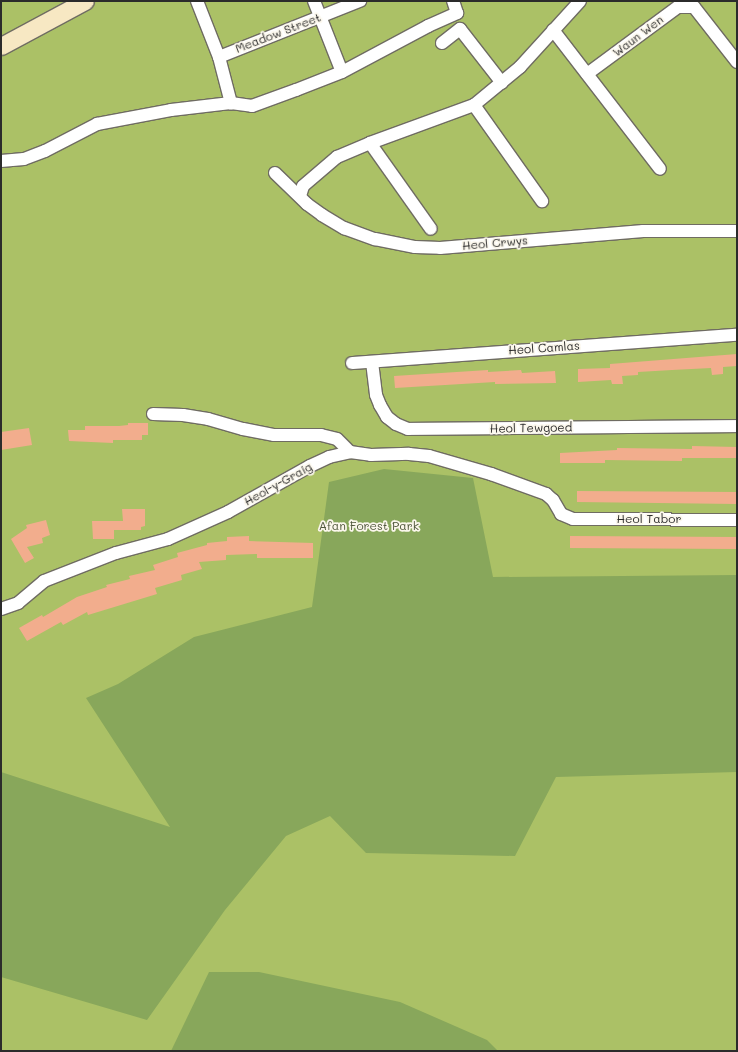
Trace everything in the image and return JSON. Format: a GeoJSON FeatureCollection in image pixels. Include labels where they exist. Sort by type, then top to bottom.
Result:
{"type":"FeatureCollection","features":[{"type":"Feature","properties":{"kind":"main road"},"geometry":{"type":"LineString","coordinates":[[1,46],[86,1]]}},
{"type":"Feature","properties":{"kind":"street"},"geometry":{"type":"LineString","coordinates":[[196,1],[218,57],[231,103]]}},
{"type":"Feature","properties":{"kind":"street"},"geometry":{"type":"LineString","coordinates":[[314,1],[342,72]]}},
{"type":"Feature","properties":{"kind":"street","name":"Meadow Street"},"geometry":{"type":"LineString","coordinates":[[218,57],[360,1]]}},
{"type":"Feature","properties":{"kind":"street"},"geometry":{"type":"LineString","coordinates":[[1,161],[24,159],[46,151],[97,124],[172,110],[231,103],[252,106],[342,72],[457,12],[453,1]]}},
{"type":"Feature","properties":{"kind":"street"},"geometry":{"type":"LineString","coordinates":[[300,196],[303,186],[337,157],[370,143],[474,105],[520,67],[580,1]]}},
{"type":"Feature","properties":{"kind":"street","name":"Waun Wen"},"geometry":{"type":"LineString","coordinates":[[587,74],[678,7],[694,7],[737,62]]}},
{"type":"Feature","properties":{"kind":"street"},"geometry":{"type":"LineString","coordinates":[[442,43],[460,29],[502,83]]}},
{"type":"Feature","properties":{"kind":"street"},"geometry":{"type":"LineString","coordinates":[[553,30],[660,169]]}},
{"type":"Feature","properties":{"kind":"street"},"geometry":{"type":"LineString","coordinates":[[474,105],[542,201]]}},
{"type":"Feature","properties":{"kind":"street"},"geometry":{"type":"LineString","coordinates":[[370,143],[431,230]]}},
{"type":"Feature","properties":{"kind":"street","name":"Heol Crwys"},"geometry":{"type":"LineString","coordinates":[[276,173],[322,215],[344,228],[374,238],[415,247],[440,248],[643,231],[737,230]]}},
{"type":"Feature","properties":{"kind":"street","name":"Heol Camlas"},"geometry":{"type":"LineString","coordinates":[[352,363],[737,335]]}},
{"type":"Feature","properties":{"kind":"street","name":"Heol Tewgoed"},"geometry":{"type":"LineString","coordinates":[[372,362],[376,395],[380,405],[387,417],[396,424],[408,429],[737,426]]}},
{"type":"Feature","properties":{"kind":"street"},"geometry":{"type":"LineString","coordinates":[[153,414],[183,415],[208,419],[243,429],[274,435],[322,435],[337,439],[350,452]]}},
{"type":"Feature","properties":{"kind":"street","name":"Heol-y-Graig"},"geometry":{"type":"LineString","coordinates":[[1,609],[18,603],[44,581],[116,553],[168,539],[228,512],[310,466],[329,458],[350,452],[371,455],[409,454],[429,456],[492,474],[546,494],[553,500],[561,514]]}},
{"type":"Feature","properties":{"kind":"street","name":"Heol Tabor"},"geometry":{"type":"LineString","coordinates":[[561,514],[573,519],[737,520]]}},
{"type":"Feature","properties":{"kind":"green space","name":"Afan Forest Park"},"geometry":{"type":"Polygon","coordinates":[[[1,1],[737,1],[737,1051],[1,1051],[1,1]]]}},
{"type":"Feature","properties":{"kind":"green space"},"geometry":{"type":"Polygon","coordinates":[[[384,469],[473,478],[493,577],[737,575],[737,772],[556,777],[515,856],[366,853],[330,816],[286,836],[225,910],[147,1020],[1,977],[1,772],[170,827],[86,698],[118,684],[194,637],[312,607],[329,482],[384,469]]]}},
{"type":"Feature","properties":{"kind":"green space"},"geometry":{"type":"Polygon","coordinates":[[[209,972],[259,972],[400,1002],[487,1040],[498,1051],[171,1051],[209,972]]]}},
{"type":"Feature","properties":{"kind":"building"},"geometry":{"type":"Polygon","coordinates":[[[737,354],[737,366],[723,367],[723,374],[712,375],[711,368],[672,370],[638,372],[638,375],[622,376],[623,384],[612,384],[611,380],[578,382],[578,369],[610,368],[610,364],[737,354]]]}},
{"type":"Feature","properties":{"kind":"building"},"geometry":{"type":"Polygon","coordinates":[[[488,370],[488,372],[521,370],[522,373],[555,371],[556,383],[495,384],[495,382],[395,388],[394,376],[488,370]]]}},
{"type":"Feature","properties":{"kind":"building"},"geometry":{"type":"Polygon","coordinates":[[[128,423],[148,423],[148,435],[142,435],[142,440],[113,440],[113,443],[69,441],[68,430],[85,430],[85,426],[119,426],[128,425],[128,423]]]}},
{"type":"Feature","properties":{"kind":"building"},"geometry":{"type":"Polygon","coordinates":[[[29,428],[32,445],[1,450],[1,432],[29,428]]]}},
{"type":"Feature","properties":{"kind":"building"},"geometry":{"type":"Polygon","coordinates":[[[692,446],[737,447],[737,458],[682,458],[682,461],[605,460],[605,463],[560,463],[560,453],[617,450],[617,448],[692,449],[692,446]]]}},
{"type":"Feature","properties":{"kind":"building"},"geometry":{"type":"Polygon","coordinates":[[[577,491],[737,492],[737,504],[577,502],[577,491]]]}},
{"type":"Feature","properties":{"kind":"building"},"geometry":{"type":"Polygon","coordinates":[[[122,509],[145,509],[145,526],[141,527],[141,530],[114,530],[114,539],[93,539],[92,521],[123,521],[122,509]]]}},
{"type":"Feature","properties":{"kind":"building"},"geometry":{"type":"Polygon","coordinates":[[[46,520],[50,535],[42,538],[43,543],[27,547],[34,558],[25,563],[11,539],[27,528],[26,525],[46,520]]]}},
{"type":"Feature","properties":{"kind":"building"},"geometry":{"type":"Polygon","coordinates":[[[249,536],[249,541],[313,543],[313,558],[257,558],[257,554],[226,555],[226,560],[199,562],[202,569],[181,575],[182,580],[155,588],[157,594],[88,615],[87,612],[63,625],[61,622],[27,641],[19,628],[42,615],[43,617],[77,597],[107,587],[106,585],[130,579],[129,576],[155,570],[153,565],[178,557],[177,553],[207,545],[207,543],[227,541],[227,537],[249,536]]]}},
{"type":"Feature","properties":{"kind":"building"},"geometry":{"type":"Polygon","coordinates":[[[570,536],[737,537],[737,549],[570,548],[570,536]]]}}]}
